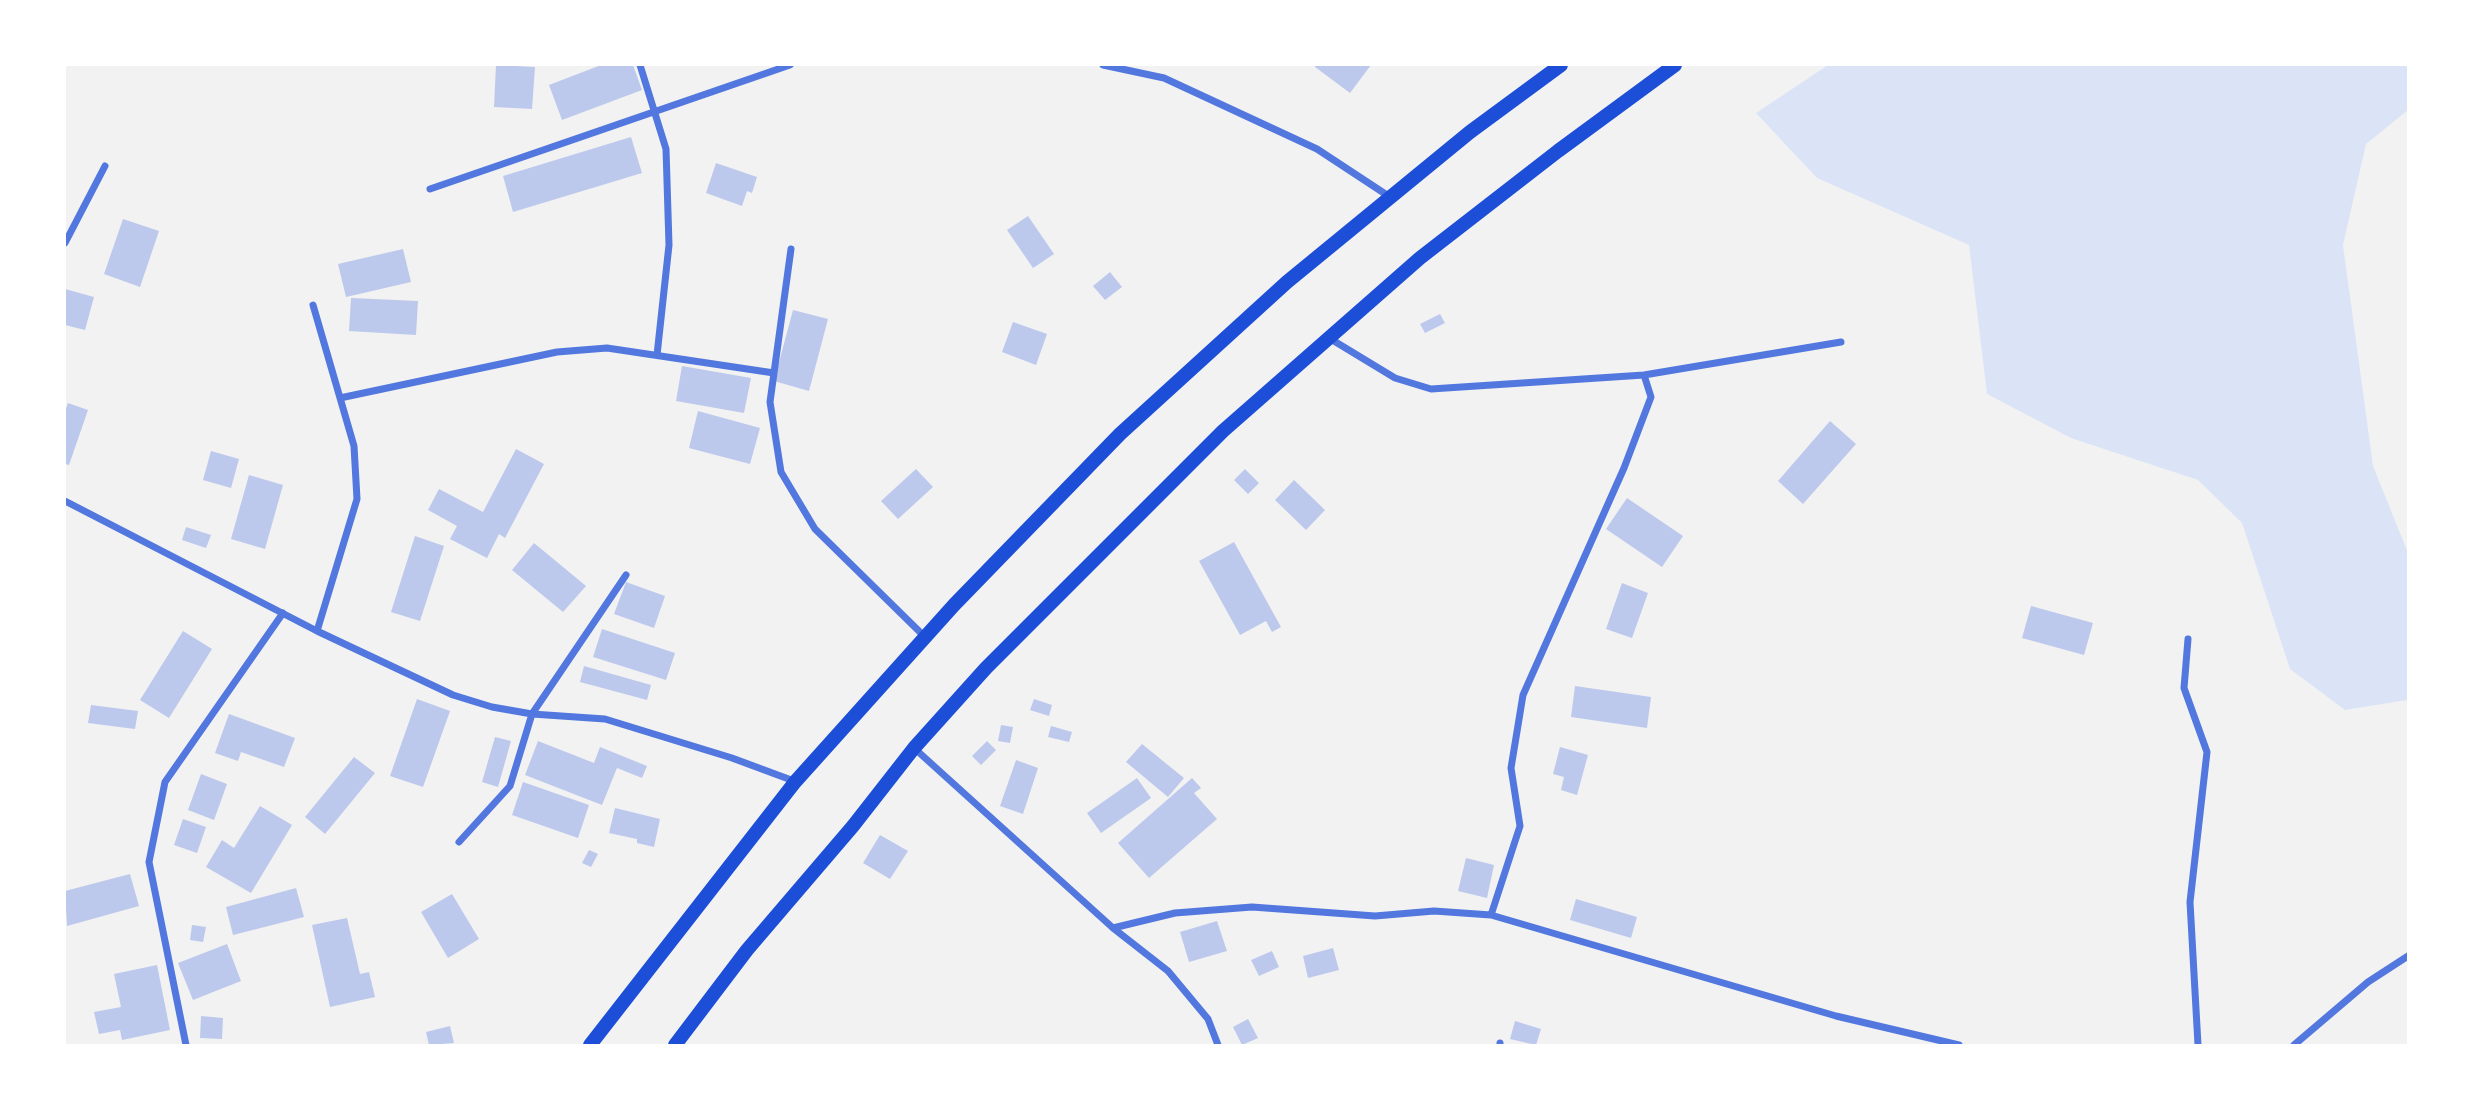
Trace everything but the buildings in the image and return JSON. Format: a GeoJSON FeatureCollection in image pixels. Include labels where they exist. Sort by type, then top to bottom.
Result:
{"type":"FeatureCollection","features":[{"type":"Feature","properties":{"kind":"main road"},"geometry":{"type":"LineString","coordinates":[[590,1045],[795,782],[925,637],[1120,433],[1287,282],[1471,132],[1561,65]]}},
{"type":"Feature","properties":{"kind":"main road"},"geometry":{"type":"LineString","coordinates":[[675,1045],[747,950],[914,748],[986,668],[1223,431],[1420,258],[1675,65]]}},
{"type":"Feature","properties":{"kind":"street"},"geometry":{"type":"LineString","coordinates":[[640,65],[666,149],[669,244],[657,355]]}},
{"type":"Feature","properties":{"kind":"street"},"geometry":{"type":"LineString","coordinates":[[430,189],[790,65]]}},
{"type":"Feature","properties":{"kind":"street"},"geometry":{"type":"LineString","coordinates":[[1103,65],[1164,78],[1317,149],[1390,197]]}},
{"type":"Feature","properties":{"kind":"street"},"geometry":{"type":"LineString","coordinates":[[65,243],[105,166]]}},
{"type":"Feature","properties":{"kind":"street"},"geometry":{"type":"LineString","coordinates":[[791,250],[770,402],[781,472],[815,529],[925,637]]}},
{"type":"Feature","properties":{"kind":"street"},"geometry":{"type":"LineString","coordinates":[[313,305],[354,446],[357,499],[317,631]]}},
{"type":"Feature","properties":{"kind":"street"},"geometry":{"type":"LineString","coordinates":[[1329,338],[1395,378],[1431,389],[1644,375],[1841,342]]}},
{"type":"Feature","properties":{"kind":"street"},"geometry":{"type":"LineString","coordinates":[[340,398],[557,352],[607,348],[774,373]]}},
{"type":"Feature","properties":{"kind":"street"},"geometry":{"type":"LineString","coordinates":[[1491,915],[1520,826],[1511,768],[1523,695],[1629,456],[1651,397],[1644,375]]}},
{"type":"Feature","properties":{"kind":"street"},"geometry":{"type":"LineString","coordinates":[[65,501],[317,631],[453,695],[492,707],[532,714],[605,719],[732,758],[795,782]]}},
{"type":"Feature","properties":{"kind":"street"},"geometry":{"type":"LineString","coordinates":[[459,842],[510,786],[532,714],[626,575]]}},
{"type":"Feature","properties":{"kind":"street"},"geometry":{"type":"LineString","coordinates":[[186,1045],[149,862],[165,782],[283,613]]}},
{"type":"Feature","properties":{"kind":"street"},"geometry":{"type":"LineString","coordinates":[[2188,639],[2184,688],[2207,751],[2190,902],[2198,1045]]}},
{"type":"Feature","properties":{"kind":"street"},"geometry":{"type":"LineString","coordinates":[[914,748],[1113,928],[1168,971],[1208,1019],[1218,1045]]}},
{"type":"Feature","properties":{"kind":"street"},"geometry":{"type":"LineString","coordinates":[[1113,928],[1175,913],[1252,907],[1375,916],[1434,911],[1491,915],[1836,1016],[1959,1045]]}},
{"type":"Feature","properties":{"kind":"street"},"geometry":{"type":"LineString","coordinates":[[2294,1045],[2368,982],[2408,956]]}},
{"type":"Feature","properties":{"kind":"shaded area"},"geometry":{"type":"Polygon","coordinates":[[[1828,65],[2408,65],[2408,110],[2366,144],[2343,245],[2373,466],[2408,553],[2407,700],[2345,710],[2290,669],[2242,523],[2198,480],[2071,438],[1987,394],[1969,245],[1817,178],[1756,113],[1828,65]]]}}]}
